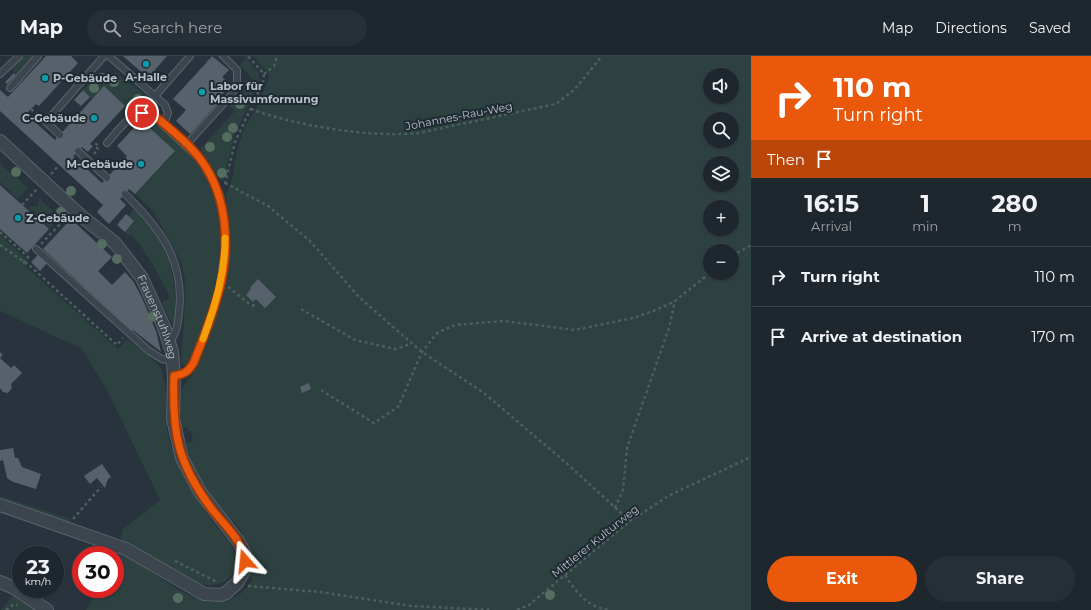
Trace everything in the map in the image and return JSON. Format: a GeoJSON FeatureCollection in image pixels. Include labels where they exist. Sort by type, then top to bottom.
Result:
{"type":"FeatureCollection","features":[{"type":"Feature","properties":{"kind":"street","name":"Frauenstuhlweg"},"geometry":{"type":"LineString","coordinates":[[0,141],[74,209],[115,243],[136,269],[153,300],[169,343],[173,361],[173,419],[178,445],[182,458],[200,492],[230,530],[244,552],[244,571],[238,582]]}},
{"type":"Feature","properties":{"kind":"street"},"geometry":{"type":"LineString","coordinates":[[0,506],[121,547],[152,562],[190,588],[204,594],[220,595],[232,589],[238,582]]}},
{"type":"Feature","properties":{"kind":"street"},"geometry":{"type":"LineString","coordinates":[[0,582],[14,588],[47,610]]}},
{"type":"Feature","properties":{"kind":"lane"},"geometry":{"type":"LineString","coordinates":[[0,74],[19,56]]}},
{"type":"Feature","properties":{"kind":"lane"},"geometry":{"type":"LineString","coordinates":[[10,88],[38,56]]}},
{"type":"Feature","properties":{"kind":"lane"},"geometry":{"type":"LineString","coordinates":[[60,135],[46,122],[104,56]]}},
{"type":"Feature","properties":{"kind":"lane"},"geometry":{"type":"LineString","coordinates":[[109,56],[155,96],[168,110],[164,124]]}},
{"type":"Feature","properties":{"kind":"lane"},"geometry":{"type":"LineString","coordinates":[[155,96],[190,56]]}},
{"type":"Feature","properties":{"kind":"lane"},"geometry":{"type":"LineString","coordinates":[[186,145],[236,88],[237,70],[223,56]]}},
{"type":"Feature","properties":{"kind":"lane"},"geometry":{"type":"LineString","coordinates":[[107,144],[129,120],[142,113],[150,113],[164,124],[200,159],[209,172],[220,196],[224,216],[225,249],[218,297],[194,362],[189,371],[182,375],[174,376]]}},
{"type":"Feature","properties":{"kind":"lane"},"geometry":{"type":"LineString","coordinates":[[78,151],[107,178]]}},
{"type":"Feature","properties":{"kind":"lane"},"geometry":{"type":"LineString","coordinates":[[125,194],[154,224],[176,267],[180,285],[180,306],[177,331],[169,343]]}},
{"type":"Feature","properties":{"kind":"lane"},"geometry":{"type":"LineString","coordinates":[[36,249],[155,355],[173,361]]}},
{"type":"Feature","properties":{"kind":"path"},"geometry":{"type":"LineString","coordinates":[[248,56],[264,74]]}},
{"type":"Feature","properties":{"kind":"path"},"geometry":{"type":"LineString","coordinates":[[220,196],[225,183],[235,142],[260,92],[264,74],[274,66],[277,56]]}},
{"type":"Feature","properties":{"kind":"path","name":"Johannes-Rau-Weg"},"geometry":{"type":"LineString","coordinates":[[251,109],[266,115],[342,131],[399,134],[419,133],[556,104],[575,89],[602,56]]}},
{"type":"Feature","properties":{"kind":"path"},"geometry":{"type":"LineString","coordinates":[[225,183],[268,206],[310,241],[358,296],[412,344],[484,393],[564,461],[630,521]]}},
{"type":"Feature","properties":{"kind":"path"},"geometry":{"type":"LineString","coordinates":[[44,241],[74,209]]}},
{"type":"Feature","properties":{"kind":"path"},"geometry":{"type":"LineString","coordinates":[[0,232],[29,257],[23,263]]}},
{"type":"Feature","properties":{"kind":"path"},"geometry":{"type":"LineString","coordinates":[[0,245],[23,263],[30,266],[117,345],[129,332]]}},
{"type":"Feature","properties":{"kind":"path"},"geometry":{"type":"LineString","coordinates":[[739,252],[751,245]]}},
{"type":"Feature","properties":{"kind":"path"},"geometry":{"type":"LineString","coordinates":[[321,390],[374,423],[398,407],[422,352],[437,333],[455,325],[504,321],[575,330],[633,318],[656,310],[675,301],[703,279]]}},
{"type":"Feature","properties":{"kind":"path"},"geometry":{"type":"LineString","coordinates":[[220,285],[230,287],[251,305],[256,306]]}},
{"type":"Feature","properties":{"kind":"path"},"geometry":{"type":"LineString","coordinates":[[615,508],[623,490],[627,448],[669,328],[675,301]]}},
{"type":"Feature","properties":{"kind":"path"},"geometry":{"type":"LineString","coordinates":[[301,309],[355,340],[394,349],[412,344]]}},
{"type":"Feature","properties":{"kind":"path","name":"Mittlerer Kulturweg"},"geometry":{"type":"LineString","coordinates":[[517,610],[529,605],[630,521],[670,495],[751,457]]}},
{"type":"Feature","properties":{"kind":"path"},"geometry":{"type":"LineString","coordinates":[[74,518],[101,488]]}},
{"type":"Feature","properties":{"kind":"path"},"geometry":{"type":"LineString","coordinates":[[565,575],[582,598],[597,608],[609,610]]}},
{"type":"Feature","properties":{"kind":"path"},"geometry":{"type":"LineString","coordinates":[[238,582],[248,586],[320,592],[411,606],[492,610]]}},
{"type":"Feature","properties":{"kind":"path"},"geometry":{"type":"LineString","coordinates":[[6,610],[14,605],[19,605]]}},
{"type":"Feature","properties":{"kind":"green space"},"geometry":{"type":"Polygon","coordinates":[[[24,56],[34,56],[17,74],[10,68],[24,56]]]}},
{"type":"Feature","properties":{"kind":"green space"},"geometry":{"type":"Polygon","coordinates":[[[243,56],[250,56],[247,59],[259,73],[260,80],[234,136],[224,179],[221,181],[200,149],[235,111],[230,106],[253,80],[240,65],[246,59],[243,56]]]}},
{"type":"Feature","properties":{"kind":"green space"},"geometry":{"type":"Polygon","coordinates":[[[253,56],[751,56],[751,610],[86,610],[93,598],[124,598],[124,556],[131,559],[182,591],[194,597],[206,600],[219,601],[233,598],[249,586],[252,580],[252,557],[248,542],[240,529],[222,510],[204,487],[195,471],[186,443],[193,442],[191,431],[188,431],[187,427],[182,429],[179,417],[180,394],[198,363],[222,299],[228,276],[229,233],[226,194],[232,180],[237,150],[244,129],[259,103],[269,77],[268,73],[253,56]]]}},
{"type":"Feature","properties":{"kind":"green space"},"geometry":{"type":"Polygon","coordinates":[[[109,73],[117,74],[153,100],[148,106],[131,111],[104,87],[92,99],[83,90],[97,76],[109,73]]]}},
{"type":"Feature","properties":{"kind":"green space"},"geometry":{"type":"Polygon","coordinates":[[[144,117],[151,119],[173,137],[200,164],[213,190],[218,208],[220,247],[215,286],[198,345],[194,356],[188,365],[183,365],[181,362],[185,305],[185,279],[181,262],[153,211],[135,194],[175,152],[141,120],[144,117]]]}},
{"type":"Feature","properties":{"kind":"green space"},"geometry":{"type":"Polygon","coordinates":[[[0,163],[10,173],[16,167],[21,171],[16,177],[28,188],[18,199],[0,182],[0,163]]]}},
{"type":"Feature","properties":{"kind":"green space"},"geometry":{"type":"Polygon","coordinates":[[[39,198],[54,212],[60,207],[66,212],[50,228],[29,209],[31,206],[38,206],[39,198]]]}},
{"type":"Feature","properties":{"kind":"green space"},"geometry":{"type":"Polygon","coordinates":[[[134,209],[156,234],[168,261],[172,275],[176,306],[176,323],[172,325],[162,302],[170,298],[162,281],[148,257],[131,234],[128,236],[125,232],[134,221],[128,216],[134,209]]]}},
{"type":"Feature","properties":{"kind":"green space"},"geometry":{"type":"Polygon","coordinates":[[[0,235],[29,262],[25,266],[118,349],[128,339],[160,367],[163,374],[165,389],[167,428],[174,454],[199,502],[215,525],[227,538],[235,554],[236,559],[233,573],[224,582],[212,585],[198,583],[121,540],[122,530],[160,500],[107,390],[82,349],[0,311],[0,235]]]}},
{"type":"Feature","properties":{"kind":"green space"},"geometry":{"type":"Polygon","coordinates":[[[0,496],[71,519],[70,522],[0,500],[0,496]]]}},
{"type":"Feature","properties":{"kind":"green space"},"geometry":{"type":"Polygon","coordinates":[[[12,597],[21,598],[38,610],[1,610],[12,597]]]}},
{"type":"Feature","properties":{"kind":"building"},"geometry":{"type":"Polygon","coordinates":[[[46,56],[71,56],[78,63],[39,106],[36,104],[26,114],[55,140],[104,86],[125,106],[90,144],[93,146],[88,152],[82,147],[73,156],[102,183],[127,156],[117,146],[141,120],[175,151],[135,194],[129,189],[120,199],[126,205],[109,224],[97,212],[103,205],[0,111],[0,90],[8,97],[46,56]]]}},
{"type":"Feature","properties":{"kind":"building","name":"A-Halle"},"geometry":{"type":"Polygon","coordinates":[[[123,56],[167,56],[148,78],[123,56]]]}},
{"type":"Feature","properties":{"kind":"building","name":"Labor für Massivumformung"},"geometry":{"type":"Polygon","coordinates":[[[212,56],[229,70],[222,77],[231,85],[215,102],[217,104],[190,134],[176,121],[186,110],[173,99],[212,56]]]}},
{"type":"Feature","properties":{"kind":"building"},"geometry":{"type":"Polygon","coordinates":[[[14,73],[16,75],[7,84],[5,82],[14,73]]]}},
{"type":"Feature","properties":{"kind":"building"},"geometry":{"type":"Polygon","coordinates":[[[83,90],[90,97],[81,106],[74,100],[83,90]]]}},
{"type":"Feature","properties":{"kind":"building","name":"Z-Gebäude"},"geometry":{"type":"Polygon","coordinates":[[[0,185],[49,229],[27,253],[0,229],[0,185]]]}},
{"type":"Feature","properties":{"kind":"building"},"geometry":{"type":"Polygon","coordinates":[[[126,214],[134,221],[125,232],[117,225],[126,214]]]}},
{"type":"Feature","properties":{"kind":"building"},"geometry":{"type":"Polygon","coordinates":[[[71,219],[112,257],[98,271],[112,285],[125,272],[133,281],[156,331],[161,352],[133,330],[132,331],[43,249],[71,219]]]}},
{"type":"Feature","properties":{"kind":"building"},"geometry":{"type":"Polygon","coordinates":[[[38,255],[47,263],[40,271],[31,262],[38,255]]]}},
{"type":"Feature","properties":{"kind":"building"},"geometry":{"type":"Polygon","coordinates":[[[258,279],[276,297],[265,308],[256,299],[253,302],[246,295],[258,279]]]}},
{"type":"Feature","properties":{"kind":"building"},"geometry":{"type":"Polygon","coordinates":[[[0,358],[11,368],[14,365],[22,373],[11,384],[12,388],[8,393],[3,392],[0,388],[0,358]]]}},
{"type":"Feature","properties":{"kind":"building"},"geometry":{"type":"Polygon","coordinates":[[[309,383],[311,389],[302,393],[300,387],[309,383]]]}},
{"type":"Feature","properties":{"kind":"building"},"geometry":{"type":"Polygon","coordinates":[[[13,448],[15,458],[18,458],[22,467],[41,474],[36,489],[13,482],[7,478],[3,460],[0,461],[0,450],[13,448]]]}},
{"type":"Feature","properties":{"kind":"building"},"geometry":{"type":"Polygon","coordinates":[[[102,464],[111,477],[108,479],[105,488],[97,478],[90,484],[84,476],[102,464]]]}},
{"type":"Feature","properties":{"kind":"slow traffic"},"geometry":{"type":"LineString","coordinates":[[203,339],[218,297],[224,260],[225,238]]}},
{"type":"Feature","properties":{"kind":"place","name":"A-Halle"},"geometry":{"type":"Point","coordinates":[146,64]}},
{"type":"Feature","properties":{"kind":"place","name":"P-Gebäude"},"geometry":{"type":"Point","coordinates":[45,78]}},
{"type":"Feature","properties":{"kind":"place","name":"Labor für Massivumformung"},"geometry":{"type":"Point","coordinates":[202,92]}},
{"type":"Feature","properties":{"kind":"place","name":"C-Gebäude"},"geometry":{"type":"Point","coordinates":[94,118]}},
{"type":"Feature","properties":{"kind":"place","name":"M-Gebäude"},"geometry":{"type":"Point","coordinates":[141,164]}},
{"type":"Feature","properties":{"kind":"place","name":"Z-Gebäude"},"geometry":{"type":"Point","coordinates":[18,218]}},
{"type":"Feature","properties":{"kind":"route"},"geometry":{"type":"LineString","coordinates":[[142,113],[146,112],[155,116],[193,151],[209,172],[220,196],[224,216],[225,249],[218,297],[194,362],[189,371],[182,375],[174,376],[173,419],[182,458],[192,478],[200,492],[239,542],[244,552],[245,561]]}}]}
